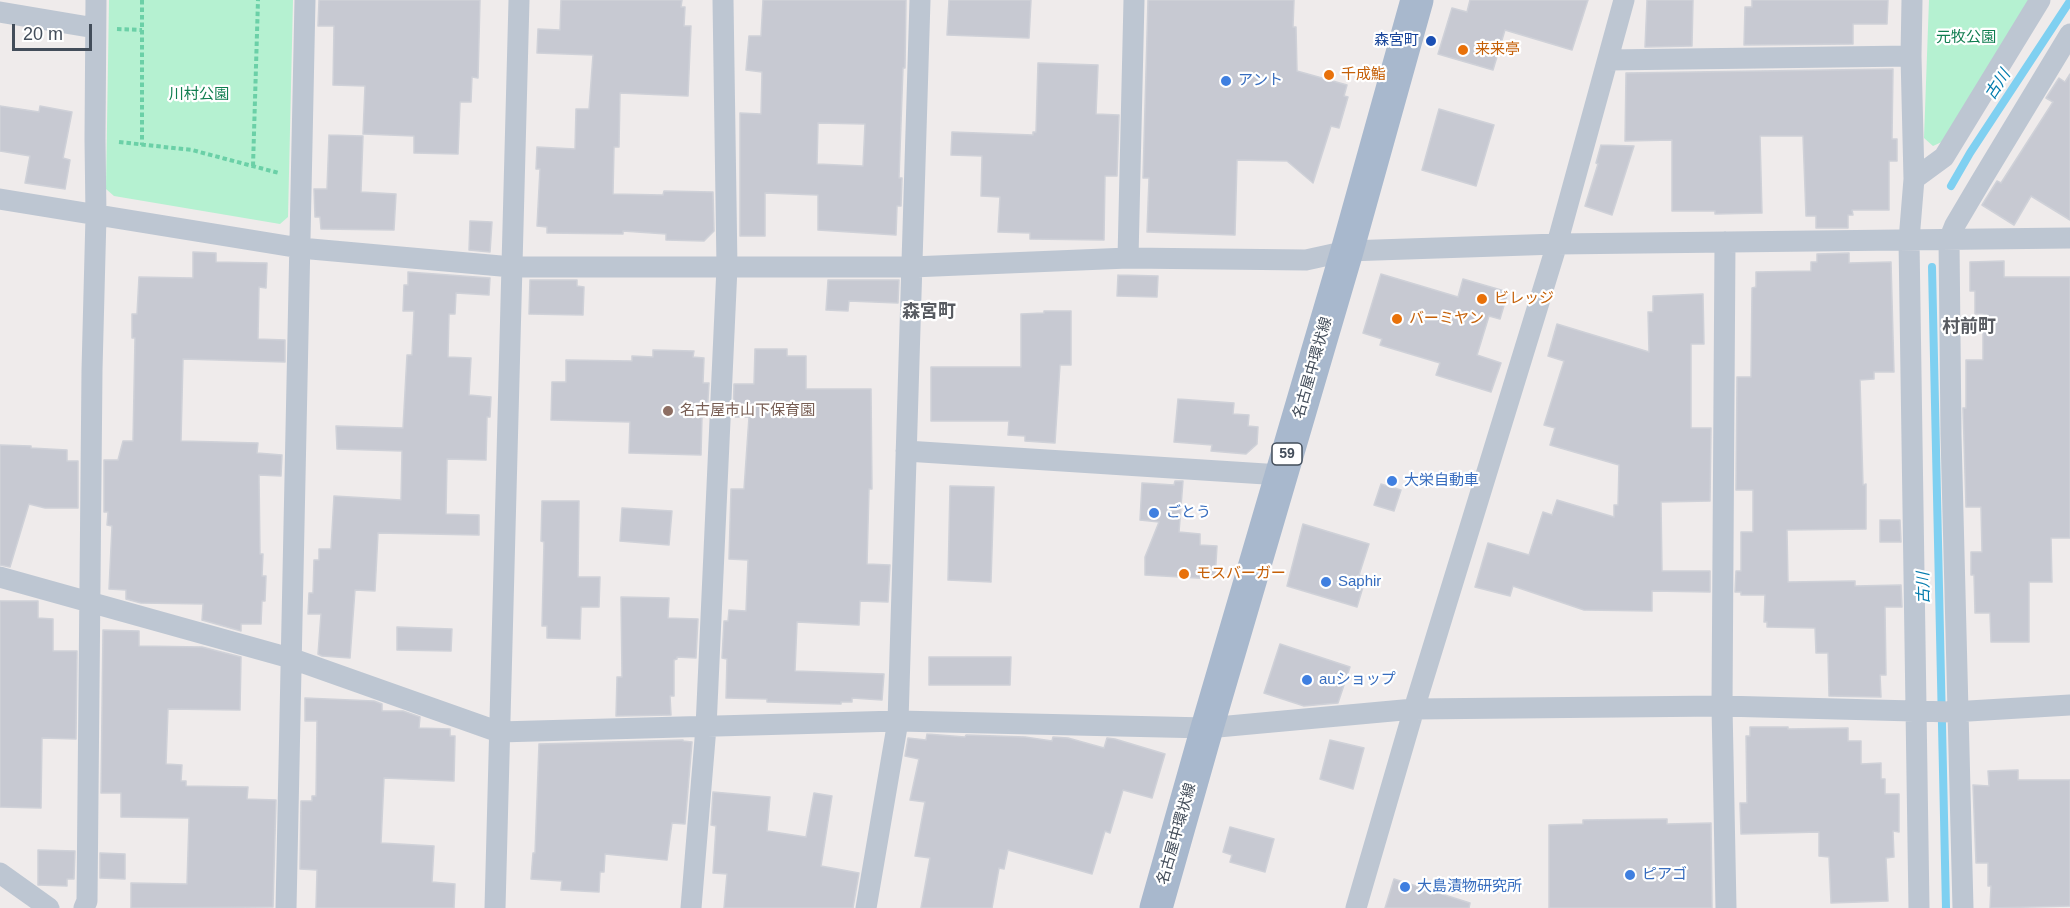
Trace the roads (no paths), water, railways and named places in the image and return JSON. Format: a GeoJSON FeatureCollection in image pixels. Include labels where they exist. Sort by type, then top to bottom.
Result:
{"type":"FeatureCollection","features":[{"type":"Feature","properties":{"kind":"main road","name":"名古屋中環状線"},"geometry":{"type":"LineString","coordinates":[[1156,908],[1206,728],[1347,251],[1417,0]]}},
{"type":"Feature","properties":{"kind":"street"},"geometry":{"type":"LineString","coordinates":[[84,908],[87,901],[91,603],[96,0]]}},
{"type":"Feature","properties":{"kind":"street"},"geometry":{"type":"LineString","coordinates":[[286,908],[305,0]]}},
{"type":"Feature","properties":{"kind":"street"},"geometry":{"type":"LineString","coordinates":[[495,908],[519,0]]}},
{"type":"Feature","properties":{"kind":"street"},"geometry":{"type":"LineString","coordinates":[[691,908],[706,727],[727,267],[723,0]]}},
{"type":"Feature","properties":{"kind":"street"},"geometry":{"type":"LineString","coordinates":[[866,908],[898,721],[920,0]]}},
{"type":"Feature","properties":{"kind":"street"},"geometry":{"type":"LineString","coordinates":[[1128,258],[1134,0]]}},
{"type":"Feature","properties":{"kind":"street"},"geometry":{"type":"LineString","coordinates":[[1356,908],[1414,709],[1557,244],[1624,0]]}},
{"type":"Feature","properties":{"kind":"street"},"geometry":{"type":"LineString","coordinates":[[1912,0],[1914,179],[1909,240],[1919,712],[1919,908]]}},
{"type":"Feature","properties":{"kind":"street"},"geometry":{"type":"LineString","coordinates":[[1914,179],[1944,157],[2040,0]]}},
{"type":"Feature","properties":{"kind":"street"},"geometry":{"type":"LineString","coordinates":[[0,12],[95,28]]}},
{"type":"Feature","properties":{"kind":"street"},"geometry":{"type":"LineString","coordinates":[[1963,908],[1955,712],[1949,240],[1955,225],[2070,34]]}},
{"type":"Feature","properties":{"kind":"street"},"geometry":{"type":"LineString","coordinates":[[1608,60],[1911,56]]}},
{"type":"Feature","properties":{"kind":"street"},"geometry":{"type":"LineString","coordinates":[[0,199],[300,248],[512,267],[912,267],[1128,258],[1306,260],[1347,251],[1557,244],[2070,238]]}},
{"type":"Feature","properties":{"kind":"street"},"geometry":{"type":"LineString","coordinates":[[1725,242],[1722,706],[1726,908]]}},
{"type":"Feature","properties":{"kind":"street"},"geometry":{"type":"LineString","coordinates":[[906,450],[1281,475]]}},
{"type":"Feature","properties":{"kind":"street"},"geometry":{"type":"LineString","coordinates":[[0,577],[290,658],[499,732],[898,721],[1206,728],[1414,709],[1722,706],[1955,712],[2070,705]]}},
{"type":"Feature","properties":{"kind":"street"},"geometry":{"type":"LineString","coordinates":[[0,873],[49,908]]}},
{"type":"Feature","properties":{"kind":"waterway","name":"古川"},"geometry":{"type":"LineString","coordinates":[[1951,186],[1970,153],[2070,1]]}},
{"type":"Feature","properties":{"kind":"waterway","name":"古川"},"geometry":{"type":"LineString","coordinates":[[1932,267],[1946,908]]}},
{"type":"Feature","properties":{"kind":"place","name":"森宮町"},"geometry":{"type":"Point","coordinates":[1431,41]}},
{"type":"Feature","properties":{"kind":"place","name":"来来亭"},"geometry":{"type":"Point","coordinates":[1463,50]}},
{"type":"Feature","properties":{"kind":"place","name":"千成鮨"},"geometry":{"type":"Point","coordinates":[1329,75]}},
{"type":"Feature","properties":{"kind":"place","name":"アント"},"geometry":{"type":"Point","coordinates":[1226,81]}},
{"type":"Feature","properties":{"kind":"place","name":"ビレッジ"},"geometry":{"type":"Point","coordinates":[1482,299]}},
{"type":"Feature","properties":{"kind":"place","name":"バーミヤン"},"geometry":{"type":"Point","coordinates":[1397,319]}},
{"type":"Feature","properties":{"kind":"place","name":"名古屋市山下保育園"},"geometry":{"type":"Point","coordinates":[668,411]}},
{"type":"Feature","properties":{"kind":"place","name":"大栄自動車"},"geometry":{"type":"Point","coordinates":[1392,481]}},
{"type":"Feature","properties":{"kind":"place","name":"ごとう"},"geometry":{"type":"Point","coordinates":[1154,513]}},
{"type":"Feature","properties":{"kind":"place","name":"モスバーガー"},"geometry":{"type":"Point","coordinates":[1184,574]}},
{"type":"Feature","properties":{"kind":"place","name":"Saphir"},"geometry":{"type":"Point","coordinates":[1326,582]}},
{"type":"Feature","properties":{"kind":"place","name":"auショップ"},"geometry":{"type":"Point","coordinates":[1307,680]}},
{"type":"Feature","properties":{"kind":"place","name":"ピアゴ"},"geometry":{"type":"Point","coordinates":[1630,875]}},
{"type":"Feature","properties":{"kind":"place","name":"大島漬物研究所"},"geometry":{"type":"Point","coordinates":[1405,887]}},
{"type":"Feature","properties":{"kind":"district","name":"森宮町"},"geometry":{"type":"Point","coordinates":[929,312]}},
{"type":"Feature","properties":{"kind":"district","name":"村前町"},"geometry":{"type":"Point","coordinates":[1969,327]}},
{"type":"Feature","properties":{"kind":"park label","name":"元牧公園"},"geometry":{"type":"Point","coordinates":[1966,38]}},
{"type":"Feature","properties":{"kind":"park label","name":"川村公園"},"geometry":{"type":"Point","coordinates":[199,95]}}]}
